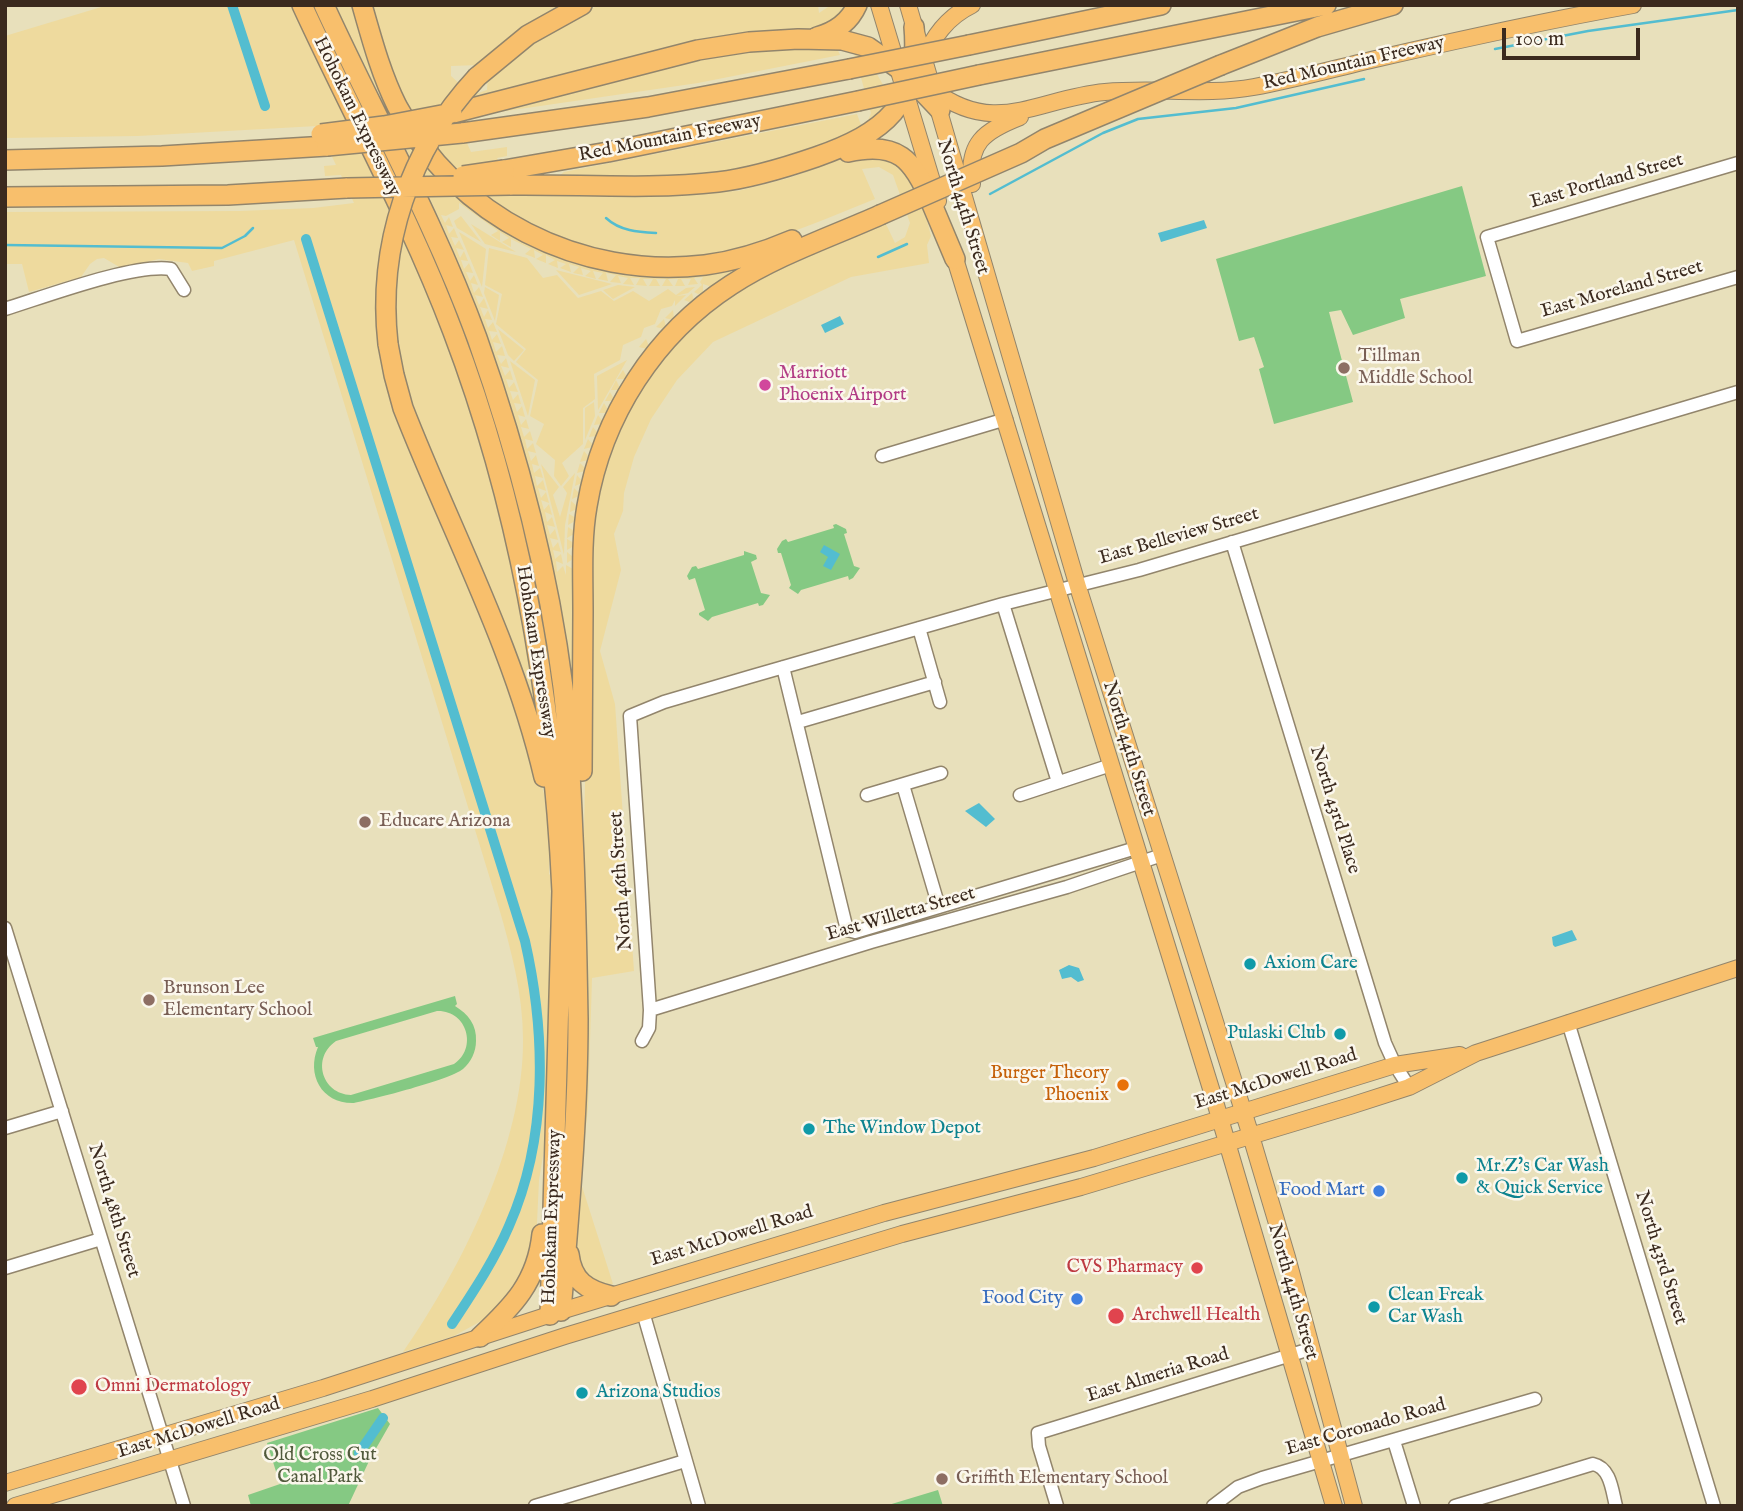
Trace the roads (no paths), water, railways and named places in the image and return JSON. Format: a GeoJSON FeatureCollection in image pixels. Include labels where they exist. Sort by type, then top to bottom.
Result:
{"type":"FeatureCollection","features":[{"type":"Feature","properties":{"kind":"highway","name":"Hohokam Expressway"},"geometry":{"type":"LineString","coordinates":[[302,5],[436,289],[475,394],[504,492],[527,589],[546,713],[561,868],[561,959],[554,1161],[555,1313]]}},
{"type":"Feature","properties":{"kind":"highway","name":"Hohokam Expressway"},"geometry":{"type":"LineString","coordinates":[[324,5],[424,211],[464,304],[501,411],[530,511],[553,624],[567,721],[578,1021],[568,1239],[555,1313]]}},
{"type":"Feature","properties":{"kind":"highway"},"geometry":{"type":"LineString","coordinates":[[362,5],[381,70],[392,95],[404,118],[430,155],[453,181],[491,213],[522,232],[552,245],[586,257],[621,264],[662,267],[703,265],[762,252],[879,210],[1021,153],[1045,139],[1317,27],[1393,5]]}},
{"type":"Feature","properties":{"kind":"highway"},"geometry":{"type":"LineString","coordinates":[[561,959],[548,802],[531,730],[494,620],[403,408],[388,344],[387,279],[392,239],[402,200],[430,139],[449,111],[477,78],[528,35],[582,5]]}},
{"type":"Feature","properties":{"kind":"highway"},"geometry":{"type":"LineString","coordinates":[[798,39],[835,30],[850,17],[857,5]]}},
{"type":"Feature","properties":{"kind":"highway","name":"Red Mountain Freeway"},"geometry":{"type":"LineString","coordinates":[[324,140],[462,133],[659,105],[1161,5]]}},
{"type":"Feature","properties":{"kind":"highway","name":"Red Mountain Freeway"},"geometry":{"type":"LineString","coordinates":[[507,177],[608,152],[1326,5]]}},
{"type":"Feature","properties":{"kind":"highway"},"geometry":{"type":"LineString","coordinates":[[5,197],[228,195],[507,177],[699,184],[748,177],[796,163],[855,142],[872,133],[886,120],[914,77],[914,27]]}},
{"type":"Feature","properties":{"kind":"highway"},"geometry":{"type":"LineString","coordinates":[[5,160],[195,155],[285,137],[324,140],[375,127],[453,113],[698,50],[749,41],[832,39],[860,44],[881,54],[914,77],[940,110]]}},
{"type":"Feature","properties":{"kind":"highway"},"geometry":{"type":"LineString","coordinates":[[796,163],[872,148],[889,150],[901,156],[918,173],[955,258]]}},
{"type":"Feature","properties":{"kind":"highway"},"geometry":{"type":"LineString","coordinates":[[578,1021],[583,956],[583,548],[589,492],[602,447],[620,407],[643,369],[663,344],[697,310],[730,285],[755,271],[879,210]]}},
{"type":"Feature","properties":{"kind":"highway"},"geometry":{"type":"LineString","coordinates":[[480,1337],[516,1301],[533,1273],[554,1161]]}},
{"type":"Feature","properties":{"kind":"highway"},"geometry":{"type":"LineString","coordinates":[[568,1239],[570,1263],[579,1282],[591,1290],[611,1296]]}},
{"type":"Feature","properties":{"kind":"main road"},"geometry":{"type":"LineString","coordinates":[[879,5],[889,38],[914,77],[954,104],[985,114],[1011,113],[1072,98]]}},
{"type":"Feature","properties":{"kind":"main road"},"geometry":{"type":"LineString","coordinates":[[908,5],[914,27]]}},
{"type":"Feature","properties":{"kind":"main road"},"geometry":{"type":"LineString","coordinates":[[914,77],[932,41],[946,24],[972,5]]}},
{"type":"Feature","properties":{"kind":"main road","name":"Red Mountain Freeway"},"geometry":{"type":"LineString","coordinates":[[1072,98],[1120,91],[1221,91],[1254,87],[1516,27],[1633,5]]}},
{"type":"Feature","properties":{"kind":"main road","name":"North 44th Street"},"geometry":{"type":"LineString","coordinates":[[914,77],[914,121],[1221,1119],[1288,1356],[1334,1506]]}},
{"type":"Feature","properties":{"kind":"main road"},"geometry":{"type":"LineString","coordinates":[[979,242],[971,170],[971,159],[978,143],[1002,124],[1072,98]]}},
{"type":"Feature","properties":{"kind":"main road","name":"North 44th Street"},"geometry":{"type":"LineString","coordinates":[[940,110],[1078,587],[1287,1256],[1354,1506]]}},
{"type":"Feature","properties":{"kind":"main road"},"geometry":{"type":"LineString","coordinates":[[1021,391],[1006,419],[1022,429],[1055,506]]}},
{"type":"Feature","properties":{"kind":"main road","name":"East McDowell Road"},"geometry":{"type":"LineString","coordinates":[[5,1483],[323,1388],[555,1313],[792,1241],[949,1195],[1066,1166],[1395,1065],[1476,1052],[1738,968]]}},
{"type":"Feature","properties":{"kind":"main road","name":"East McDowell Road"},"geometry":{"type":"LineString","coordinates":[[15,1506],[330,1411],[643,1312],[956,1219],[1081,1187],[1409,1087],[1476,1052]]}},
{"type":"Feature","properties":{"kind":"main road"},"geometry":{"type":"LineString","coordinates":[[975,1189],[985,1212]]}},
{"type":"Feature","properties":{"kind":"main road"},"geometry":{"type":"LineString","coordinates":[[949,1195],[956,1219]]}},
{"type":"Feature","properties":{"kind":"main road"},"geometry":{"type":"LineString","coordinates":[[792,1241],[814,1261]]}},
{"type":"Feature","properties":{"kind":"main road"},"geometry":{"type":"LineString","coordinates":[[704,1268],[714,1291]]}},
{"type":"Feature","properties":{"kind":"main road"},"geometry":{"type":"LineString","coordinates":[[643,1312],[650,1295],[686,1273]]}},
{"type":"Feature","properties":{"kind":"main road","name":"Hohokam Expressway"},"geometry":{"type":"LineString","coordinates":[[555,1313],[559,1338]]}},
{"type":"Feature","properties":{"kind":"main road"},"geometry":{"type":"LineString","coordinates":[[323,1388],[330,1411]]}},
{"type":"Feature","properties":{"kind":"street","name":"East Portland Street"},"geometry":{"type":"LineString","coordinates":[[1517,341],[1487,237],[1738,163]]}},
{"type":"Feature","properties":{"kind":"street"},"geometry":{"type":"LineString","coordinates":[[5,309],[106,278],[160,267],[171,269],[184,290]]}},
{"type":"Feature","properties":{"kind":"street","name":"East Moreland Street"},"geometry":{"type":"LineString","coordinates":[[1517,341],[1738,276]]}},
{"type":"Feature","properties":{"kind":"street","name":"East Belleview Street"},"geometry":{"type":"LineString","coordinates":[[630,716],[664,702],[783,667],[1003,604],[1078,587],[1738,392]]}},
{"type":"Feature","properties":{"kind":"street"},"geometry":{"type":"LineString","coordinates":[[882,456],[1006,419]]}},
{"type":"Feature","properties":{"kind":"street","name":"North 43rd Place"},"geometry":{"type":"LineString","coordinates":[[1232,542],[1385,1043],[1409,1087]]}},
{"type":"Feature","properties":{"kind":"street"},"geometry":{"type":"LineString","coordinates":[[1003,604],[1058,782]]}},
{"type":"Feature","properties":{"kind":"street"},"geometry":{"type":"LineString","coordinates":[[919,628],[940,702]]}},
{"type":"Feature","properties":{"kind":"street"},"geometry":{"type":"LineString","coordinates":[[783,667],[847,930],[855,932],[1138,855]]}},
{"type":"Feature","properties":{"kind":"street"},"geometry":{"type":"LineString","coordinates":[[798,722],[934,682]]}},
{"type":"Feature","properties":{"kind":"street","name":"North 46th Street"},"geometry":{"type":"LineString","coordinates":[[630,716],[650,1010],[649,1028],[642,1041]]}},
{"type":"Feature","properties":{"kind":"street"},"geometry":{"type":"LineString","coordinates":[[1020,794],[1111,765]]}},
{"type":"Feature","properties":{"kind":"street"},"geometry":{"type":"LineString","coordinates":[[867,795],[941,773]]}},
{"type":"Feature","properties":{"kind":"street"},"geometry":{"type":"LineString","coordinates":[[903,785],[939,907]]}},
{"type":"Feature","properties":{"kind":"street","name":"East Willetta Street"},"geometry":{"type":"LineString","coordinates":[[650,1010],[1067,887],[1138,855],[1161,855]]}},
{"type":"Feature","properties":{"kind":"street","name":"North 48th Street"},"geometry":{"type":"LineString","coordinates":[[5,928],[184,1506]]}},
{"type":"Feature","properties":{"kind":"street","name":"North 43rd Street"},"geometry":{"type":"LineString","coordinates":[[1568,1022],[1714,1506]]}},
{"type":"Feature","properties":{"kind":"street"},"geometry":{"type":"LineString","coordinates":[[5,1128],[62,1111]]}},
{"type":"Feature","properties":{"kind":"street"},"geometry":{"type":"LineString","coordinates":[[5,1268],[101,1239]]}},
{"type":"Feature","properties":{"kind":"street"},"geometry":{"type":"LineString","coordinates":[[643,1312],[699,1506]]}},
{"type":"Feature","properties":{"kind":"street","name":"East Almeria Road"},"geometry":{"type":"LineString","coordinates":[[1057,1506],[1039,1446],[1038,1433],[1310,1349]]}},
{"type":"Feature","properties":{"kind":"street","name":"East Coronado Road"},"geometry":{"type":"LineString","coordinates":[[1213,1506],[1238,1487],[1535,1399]]}},
{"type":"Feature","properties":{"kind":"street"},"geometry":{"type":"LineString","coordinates":[[1394,1440],[1413,1506]]}},
{"type":"Feature","properties":{"kind":"street"},"geometry":{"type":"LineString","coordinates":[[535,1506],[577,1500],[685,1461]]}},
{"type":"Feature","properties":{"kind":"street"},"geometry":{"type":"LineString","coordinates":[[1455,1506],[1593,1464],[1606,1471],[1616,1506]]}},
{"type":"Feature","properties":{"kind":"water"},"geometry":{"type":"Polygon","coordinates":[[[1204,220],[1207,228],[1161,242],[1158,233],[1204,220]]]}},
{"type":"Feature","properties":{"kind":"water"},"geometry":{"type":"Polygon","coordinates":[[[840,316],[844,324],[825,333],[821,325],[840,316]]]}},
{"type":"Feature","properties":{"kind":"water"},"geometry":{"type":"Polygon","coordinates":[[[824,545],[840,554],[831,570],[823,566],[828,557],[820,552],[824,545]]]}},
{"type":"Feature","properties":{"kind":"water"},"geometry":{"type":"Polygon","coordinates":[[[979,803],[995,819],[986,827],[965,811],[979,803]]]}},
{"type":"Feature","properties":{"kind":"water"},"geometry":{"type":"Polygon","coordinates":[[[1572,930],[1577,940],[1555,947],[1553,945],[1552,937],[1572,930]]]}},
{"type":"Feature","properties":{"kind":"water"},"geometry":{"type":"Polygon","coordinates":[[[1069,965],[1079,968],[1084,980],[1078,982],[1071,977],[1062,979],[1059,970],[1069,965]]]}},
{"type":"Feature","properties":{"kind":"waterway"},"geometry":{"type":"LineString","coordinates":[[232,5],[265,106]]}},
{"type":"Feature","properties":{"kind":"waterway"},"geometry":{"type":"LineString","coordinates":[[1495,49],[1588,31],[1738,10]]}},
{"type":"Feature","properties":{"kind":"waterway"},"geometry":{"type":"LineString","coordinates":[[990,194],[1103,133],[1138,119],[1236,108],[1364,79]]}},
{"type":"Feature","properties":{"kind":"waterway"},"geometry":{"type":"LineString","coordinates":[[606,218],[623,228],[656,233]]}},
{"type":"Feature","properties":{"kind":"waterway"},"geometry":{"type":"LineString","coordinates":[[5,245],[222,248],[245,236],[253,228]]}},
{"type":"Feature","properties":{"kind":"waterway"},"geometry":{"type":"LineString","coordinates":[[306,239],[525,941],[537,1012],[540,1085],[537,1122],[522,1192],[497,1252],[452,1324]]}},
{"type":"Feature","properties":{"kind":"waterway"},"geometry":{"type":"LineString","coordinates":[[878,257],[907,244]]}},
{"type":"Feature","properties":{"kind":"waterway"},"geometry":{"type":"LineString","coordinates":[[359,1453],[383,1418]]}},
{"type":"Feature","properties":{"kind":"place","name":"Tillman Middle School"},"geometry":{"type":"Point","coordinates":[1344,368]}},
{"type":"Feature","properties":{"kind":"place","name":"Marriott Phoenix Airport"},"geometry":{"type":"Point","coordinates":[765,385]}},
{"type":"Feature","properties":{"kind":"place","name":"Educare Arizona"},"geometry":{"type":"Point","coordinates":[365,822]}},
{"type":"Feature","properties":{"kind":"place","name":"Axiom Care"},"geometry":{"type":"Point","coordinates":[1250,964]}},
{"type":"Feature","properties":{"kind":"place","name":"Brunson Lee Elementary School"},"geometry":{"type":"Point","coordinates":[149,1000]}},
{"type":"Feature","properties":{"kind":"place","name":"Pulaski Club"},"geometry":{"type":"Point","coordinates":[1340,1034]}},
{"type":"Feature","properties":{"kind":"place","name":"Burger Theory Phoenix"},"geometry":{"type":"Point","coordinates":[1123,1085]}},
{"type":"Feature","properties":{"kind":"place","name":"The Window Depot"},"geometry":{"type":"Point","coordinates":[809,1129]}},
{"type":"Feature","properties":{"kind":"place","name":"Mr.Z's Car Wash & Quick Service"},"geometry":{"type":"Point","coordinates":[1462,1178]}},
{"type":"Feature","properties":{"kind":"place","name":"Food Mart"},"geometry":{"type":"Point","coordinates":[1379,1191]}},
{"type":"Feature","properties":{"kind":"place","name":"CVS Pharmacy"},"geometry":{"type":"Point","coordinates":[1197,1268]}},
{"type":"Feature","properties":{"kind":"place","name":"Food City"},"geometry":{"type":"Point","coordinates":[1077,1299]}},
{"type":"Feature","properties":{"kind":"place","name":"Clean Freak Car Wash"},"geometry":{"type":"Point","coordinates":[1374,1307]}},
{"type":"Feature","properties":{"kind":"place","name":"Archwell Health"},"geometry":{"type":"Point","coordinates":[1116,1316]}},
{"type":"Feature","properties":{"kind":"place","name":"Omni Dermatology"},"geometry":{"type":"Point","coordinates":[79,1387]}},
{"type":"Feature","properties":{"kind":"place","name":"Arizona Studios"},"geometry":{"type":"Point","coordinates":[582,1393]}},
{"type":"Feature","properties":{"kind":"place","name":"Griffith Elementary School"},"geometry":{"type":"Point","coordinates":[942,1479]}},
{"type":"Feature","properties":{"kind":"park label","name":"Old Cross Cut Canal Park"},"geometry":{"type":"Point","coordinates":[320,1467]}}]}
